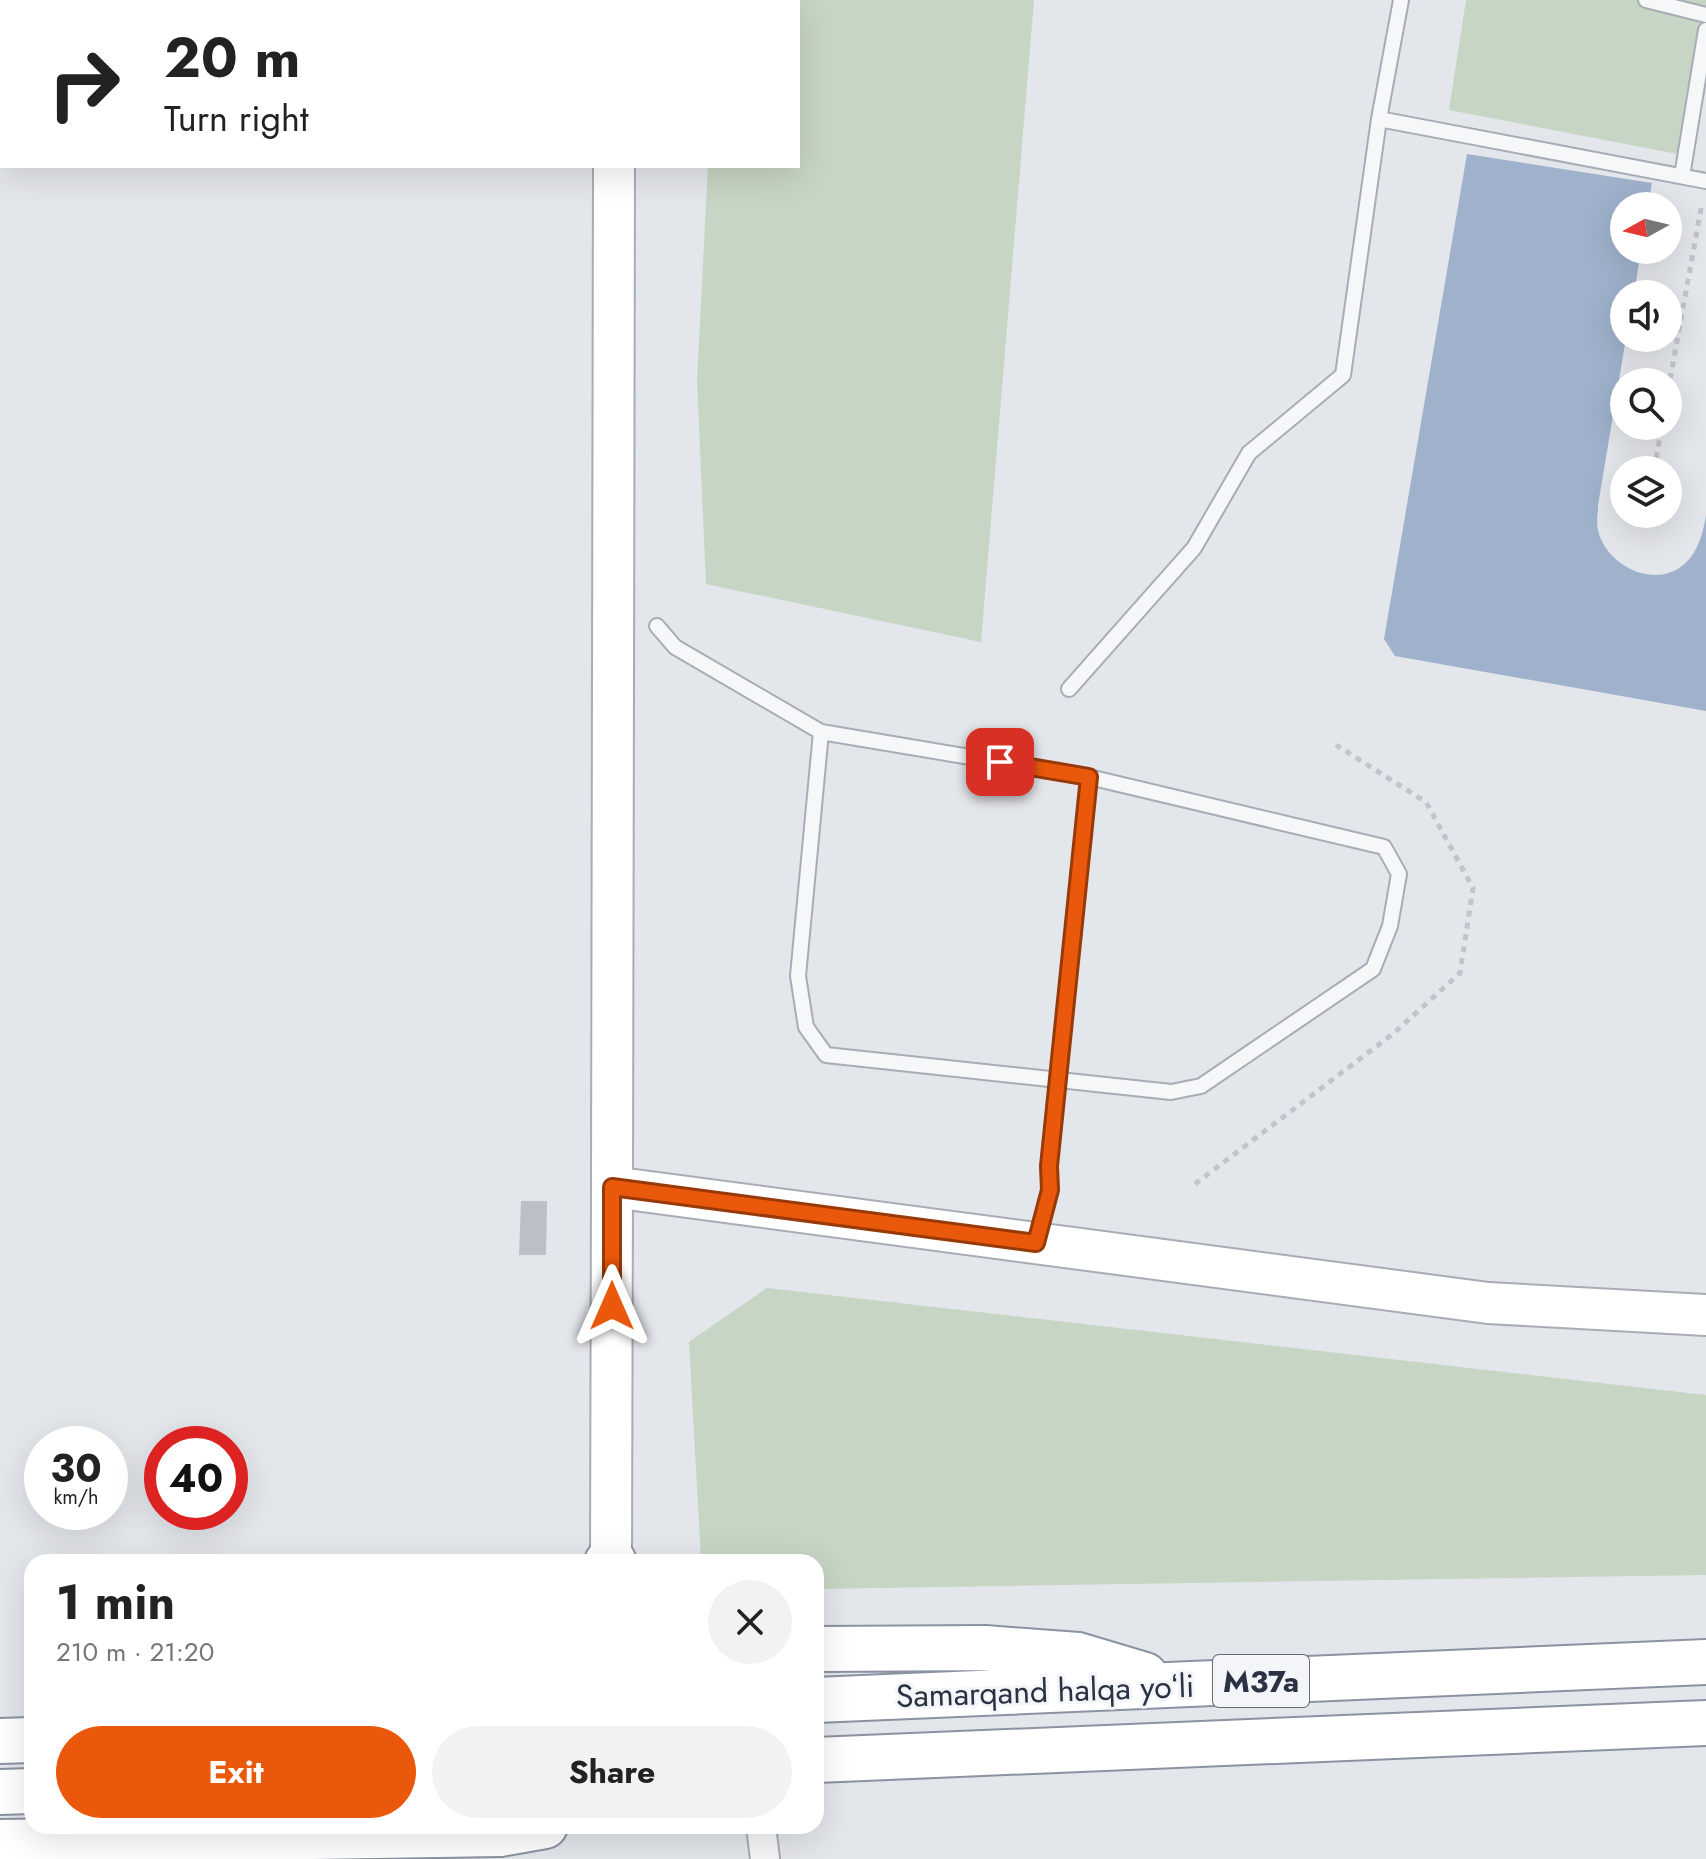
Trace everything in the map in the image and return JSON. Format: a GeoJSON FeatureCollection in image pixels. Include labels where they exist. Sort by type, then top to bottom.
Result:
{"type":"FeatureCollection","features":[{"type":"Feature","properties":{"kind":"highway"},"geometry":{"type":"LineString","coordinates":[[824,1649],[985,1648],[1078,1655],[1178,1685]]}},
{"type":"Feature","properties":{"kind":"highway","name":"Samarqand halqa yoʻli"},"geometry":{"type":"LineString","coordinates":[[824,1700],[1706,1662]]}},
{"type":"Feature","properties":{"kind":"highway","name":"Samarqand halqa yoʻli"},"geometry":{"type":"LineString","coordinates":[[824,1760],[1706,1723]]}},
{"type":"Feature","properties":{"kind":"highway"},"geometry":{"type":"LineString","coordinates":[[0,1741],[24,1740]]}},
{"type":"Feature","properties":{"kind":"highway"},"geometry":{"type":"LineString","coordinates":[[0,1792],[24,1791]]}},
{"type":"Feature","properties":{"kind":"highway"},"geometry":{"type":"LineString","coordinates":[[25,1848],[500,1834]]}},
{"type":"Feature","properties":{"kind":"street"},"geometry":{"type":"LineString","coordinates":[[611,1554],[614,168]]}},
{"type":"Feature","properties":{"kind":"street"},"geometry":{"type":"LineString","coordinates":[[612,1187],[1488,1303],[1706,1315]]}},
{"type":"Feature","properties":{"kind":"street"},"geometry":{"type":"LineString","coordinates":[[762,1834],[765,1859]]}},
{"type":"Feature","properties":{"kind":"lane"},"geometry":{"type":"LineString","coordinates":[[1069,689],[1194,548],[1249,453],[1343,375],[1379,119],[1401,0]]}},
{"type":"Feature","properties":{"kind":"lane"},"geometry":{"type":"LineString","coordinates":[[1646,0],[1706,15]]}},
{"type":"Feature","properties":{"kind":"lane"},"geometry":{"type":"LineString","coordinates":[[1682,176],[1706,30]]}},
{"type":"Feature","properties":{"kind":"lane"},"geometry":{"type":"LineString","coordinates":[[1379,119],[1706,181]]}},
{"type":"Feature","properties":{"kind":"lane"},"geometry":{"type":"LineString","coordinates":[[657,626],[675,647],[821,732],[1089,777],[1384,847],[1399,874],[1390,926],[1373,969],[1201,1086],[1171,1092],[826,1055],[806,1027],[798,976],[821,732]]}},
{"type":"Feature","properties":{"kind":"lane"},"geometry":{"type":"LineString","coordinates":[[1036,1243],[1050,1190],[1049,1166],[1089,777]]}},
{"type":"Feature","properties":{"kind":"path"},"geometry":{"type":"LineString","coordinates":[[1672,368],[1703,197]]}},
{"type":"Feature","properties":{"kind":"green space"},"geometry":{"type":"Polygon","coordinates":[[[800,0],[1034,0],[981,642],[706,584],[697,380],[708,168],[800,168],[800,0]]]}},
{"type":"Feature","properties":{"kind":"green space"},"geometry":{"type":"Polygon","coordinates":[[[1466,0],[1706,0],[1706,80],[1693,157],[1449,110],[1466,0]]]}},
{"type":"Feature","properties":{"kind":"green space"},"geometry":{"type":"Polygon","coordinates":[[[767,1288],[1706,1395],[1706,1575],[824,1589],[824,1554],[701,1554],[689,1342],[767,1288]]]}},
{"type":"Feature","properties":{"kind":"water"},"geometry":{"type":"Polygon","coordinates":[[[1467,154],[1652,183],[1650,192],[1610,192],[1610,264],[1639,264],[1636,280],[1610,280],[1610,352],[1624,352],[1621,368],[1610,368],[1610,433],[1597,527],[1602,542],[1620,562],[1644,574],[1657,575],[1682,566],[1692,556],[1706,515],[1706,711],[1395,656],[1384,639],[1467,154]]]}},
{"type":"Feature","properties":{"kind":"building"},"geometry":{"type":"Polygon","coordinates":[[[521,1201],[547,1201],[546,1255],[519,1255],[521,1201]]]}},
{"type":"Feature","properties":{"kind":"route"},"geometry":{"type":"LineString","coordinates":[[612,1306],[612,1187],[1036,1243],[1050,1190],[1049,1166],[1089,777],[1000,762]]}}]}
